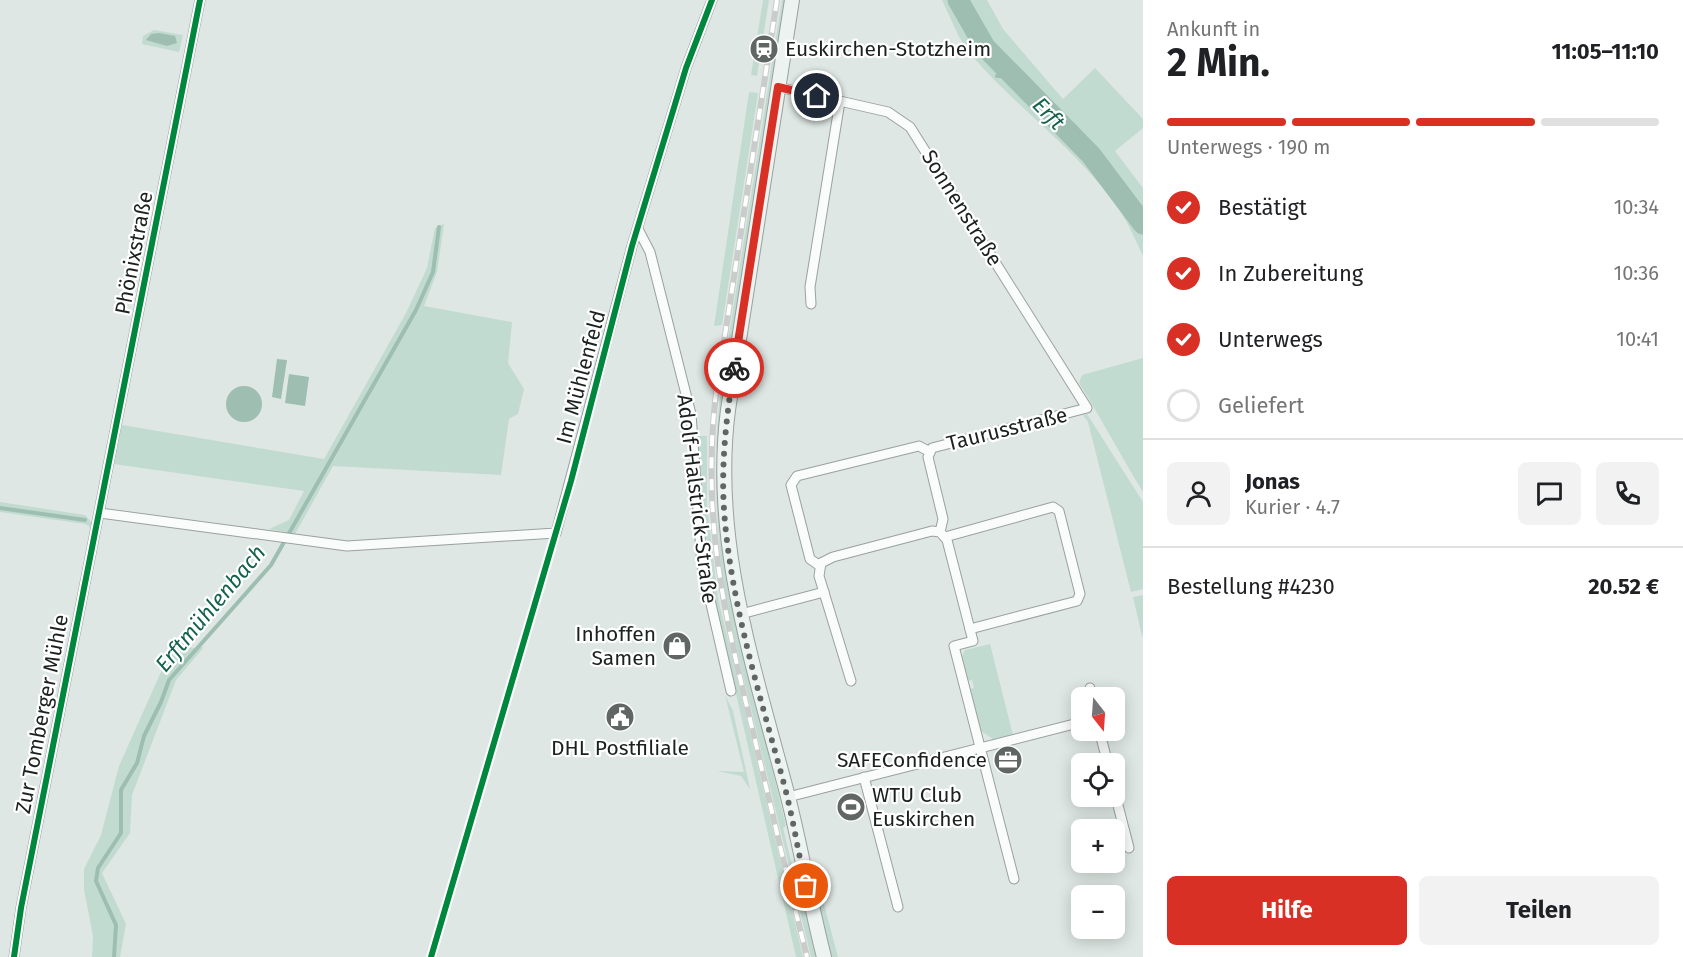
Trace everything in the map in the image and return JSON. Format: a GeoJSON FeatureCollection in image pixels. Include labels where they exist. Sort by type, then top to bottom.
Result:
{"type":"FeatureCollection","features":[{"type":"Feature","properties":{"kind":"street","name":"Phönixstraße"},"geometry":{"type":"LineString","coordinates":[[100,513],[200,0]]}},
{"type":"Feature","properties":{"kind":"street"},"geometry":{"type":"LineString","coordinates":[[638,229],[689,59],[712,0]]}},
{"type":"Feature","properties":{"kind":"street"},"geometry":{"type":"LineString","coordinates":[[792,0],[724,441],[725,523],[741,614],[788,797],[824,957]]}},
{"type":"Feature","properties":{"kind":"street","name":"Sonnenstraße"},"geometry":{"type":"LineString","coordinates":[[778,87],[888,112],[910,127],[1087,408]]}},
{"type":"Feature","properties":{"kind":"street"},"geometry":{"type":"LineString","coordinates":[[812,304],[810,288],[840,101]]}},
{"type":"Feature","properties":{"kind":"street","name":"Im Mühlenfeld"},"geometry":{"type":"LineString","coordinates":[[100,513],[292,539],[364,546],[556,533],[638,229]]}},
{"type":"Feature","properties":{"kind":"street","name":"Adolf-Halstrick-Straße"},"geometry":{"type":"LineString","coordinates":[[638,229],[650,252],[691,414],[702,565],[730,691]]}},
{"type":"Feature","properties":{"kind":"street","name":"Taurusstraße"},"geometry":{"type":"LineString","coordinates":[[970,629],[943,534],[943,519],[928,457],[932,448],[1087,408]]}},
{"type":"Feature","properties":{"kind":"street","name":"Taurusstraße"},"geometry":{"type":"LineString","coordinates":[[851,681],[830,604],[824,592],[820,566],[810,559],[791,485],[797,476],[919,446],[930,452]]}},
{"type":"Feature","properties":{"kind":"street"},"geometry":{"type":"LineString","coordinates":[[820,566],[833,557],[932,531],[943,534],[1053,507],[1059,512],[1080,594],[1077,601],[970,629],[973,641],[954,646],[1014,879]]}},
{"type":"Feature","properties":{"kind":"street","name":"Zur Tomberger Mühle"},"geometry":{"type":"LineString","coordinates":[[14,957],[21,908],[100,513]]}},
{"type":"Feature","properties":{"kind":"street"},"geometry":{"type":"LineString","coordinates":[[741,614],[824,592]]}},
{"type":"Feature","properties":{"kind":"street"},"geometry":{"type":"LineString","coordinates":[[788,797],[1071,725]]}},
{"type":"Feature","properties":{"kind":"street"},"geometry":{"type":"LineString","coordinates":[[864,777],[898,907]]}},
{"type":"Feature","properties":{"kind":"street"},"geometry":{"type":"LineString","coordinates":[[1118,807],[1129,848]]}},
{"type":"Feature","properties":{"kind":"shaded area"},"geometry":{"type":"Polygon","coordinates":[[[763,0],[769,0],[757,76],[751,75],[763,0]]]}},
{"type":"Feature","properties":{"kind":"shaded area"},"geometry":{"type":"Polygon","coordinates":[[[782,0],[787,0],[760,156],[762,158],[717,450],[723,372],[782,0]]]}},
{"type":"Feature","properties":{"kind":"shaded area"},"geometry":{"type":"Polygon","coordinates":[[[942,0],[987,0],[1003,29],[1063,99],[1095,68],[1143,119],[1143,128],[1115,151],[1143,188],[1143,256],[1123,216],[1087,170],[973,57],[959,37],[942,0]]]}},
{"type":"Feature","properties":{"kind":"shaded area"},"geometry":{"type":"Polygon","coordinates":[[[154,30],[183,35],[179,52],[142,44],[143,36],[154,30]]]}},
{"type":"Feature","properties":{"kind":"shaded area"},"geometry":{"type":"Polygon","coordinates":[[[151,34],[175,36],[177,43],[167,46],[146,40],[151,34]]]}},
{"type":"Feature","properties":{"kind":"shaded area"},"geometry":{"type":"Polygon","coordinates":[[[749,92],[758,93],[722,325],[714,326],[749,92]]]}},
{"type":"Feature","properties":{"kind":"shaded area"},"geometry":{"type":"Polygon","coordinates":[[[444,224],[437,272],[424,306],[512,322],[508,363],[524,389],[518,414],[509,419],[501,475],[333,466],[295,534],[269,529],[289,520],[304,491],[114,464],[122,425],[324,459],[406,313],[427,268],[435,228],[444,224]]]}},
{"type":"Feature","properties":{"kind":"shaded area"},"geometry":{"type":"Polygon","coordinates":[[[1143,358],[1143,492],[1079,383],[1082,375],[1143,358]]]}},
{"type":"Feature","properties":{"kind":"shaded area"},"geometry":{"type":"Polygon","coordinates":[[[277,359],[287,360],[281,399],[272,397],[277,359]]]}},
{"type":"Feature","properties":{"kind":"shaded area"},"geometry":{"type":"Polygon","coordinates":[[[289,374],[309,377],[305,406],[285,403],[289,374]]]}},
{"type":"Feature","properties":{"kind":"shaded area"},"geometry":{"type":"Polygon","coordinates":[[[244,386],[257,391],[262,404],[257,417],[244,422],[231,417],[226,404],[231,391],[244,386]]]}},
{"type":"Feature","properties":{"kind":"shaded area"},"geometry":{"type":"Polygon","coordinates":[[[1087,414],[1143,502],[1143,589],[1131,592],[1088,422],[1083,415],[1087,414]]]}},
{"type":"Feature","properties":{"kind":"shaded area"},"geometry":{"type":"Polygon","coordinates":[[[697,436],[707,436],[707,504],[718,598],[803,957],[796,957],[708,571],[697,436]]]}},
{"type":"Feature","properties":{"kind":"shaded area"},"geometry":{"type":"Polygon","coordinates":[[[716,459],[719,515],[727,578],[786,826],[783,828],[793,869],[797,869],[818,957],[811,957],[726,605],[717,517],[716,459]]]}},
{"type":"Feature","properties":{"kind":"shaded area"},"geometry":{"type":"Polygon","coordinates":[[[0,502],[85,515],[92,523],[92,528],[85,524],[0,512],[0,502]]]}},
{"type":"Feature","properties":{"kind":"shaded area"},"geometry":{"type":"Polygon","coordinates":[[[1143,595],[1143,636],[1142,636],[1133,597],[1143,595]]]}},
{"type":"Feature","properties":{"kind":"shaded area"},"geometry":{"type":"Polygon","coordinates":[[[173,639],[193,648],[204,647],[176,680],[132,795],[130,833],[102,873],[126,924],[120,957],[92,957],[93,936],[84,890],[84,869],[101,835],[119,766],[169,654],[173,639]]]}},
{"type":"Feature","properties":{"kind":"shaded area"},"geometry":{"type":"Polygon","coordinates":[[[990,644],[1013,735],[993,739],[981,731],[970,689],[974,688],[972,680],[968,681],[962,656],[965,650],[990,644]]]}},
{"type":"Feature","properties":{"kind":"shaded area"},"geometry":{"type":"Polygon","coordinates":[[[725,695],[733,711],[750,789],[741,776],[717,771],[744,772],[725,695]]]}},
{"type":"Feature","properties":{"kind":"shaded area"},"geometry":{"type":"Polygon","coordinates":[[[821,893],[838,957],[829,957],[814,895],[821,893]]]}},
{"type":"Feature","properties":{"kind":"waterway","name":"Erft"},"geometry":{"type":"LineString","coordinates":[[958,0],[985,47],[1091,155],[1143,224]]}},
{"type":"Feature","properties":{"kind":"waterway"},"geometry":{"type":"LineString","coordinates":[[997,76],[1011,76]]}},
{"type":"Feature","properties":{"kind":"waterway","name":"Erftmühlenbach"},"geometry":{"type":"LineString","coordinates":[[114,957],[116,925],[96,881],[98,868],[121,833],[121,790],[137,763],[144,736],[169,680],[271,565],[416,310],[433,272],[439,227]]}},
{"type":"Feature","properties":{"kind":"waterway"},"geometry":{"type":"LineString","coordinates":[[0,508],[85,520]]}},
{"type":"Feature","properties":{"kind":"railway"},"geometry":{"type":"LineString","coordinates":[[777,0],[716,393],[712,440],[712,484],[719,568],[734,652],[807,957]]}},
{"type":"Feature","properties":{"kind":"cycle path"},"geometry":{"type":"LineString","coordinates":[[14,957],[21,908],[200,0]]}},
{"type":"Feature","properties":{"kind":"cycle path"},"geometry":{"type":"LineString","coordinates":[[431,957],[571,481],[632,246],[686,68],[712,0]]}},
{"type":"Feature","properties":{"kind":"way so far"},"geometry":{"type":"LineString","coordinates":[[734,368],[723,456],[724,509],[729,557],[764,712],[788,797],[806,886]]}},
{"type":"Feature","properties":{"kind":"place","name":"Euskirchen-Stotzheim"},"geometry":{"type":"Point","coordinates":[764,49]}},
{"type":"Feature","properties":{"kind":"place","name":"Inhoffen Samen"},"geometry":{"type":"Point","coordinates":[677,646]}},
{"type":"Feature","properties":{"kind":"place","name":"DHL Postfiliale"},"geometry":{"type":"Point","coordinates":[620,717]}},
{"type":"Feature","properties":{"kind":"place","name":"SAFEConfidence"},"geometry":{"type":"Point","coordinates":[1008,760]}},
{"type":"Feature","properties":{"kind":"place","name":"WTU Club Euskirchen"},"geometry":{"type":"Point","coordinates":[851,807]}},
{"type":"Feature","properties":{"kind":"route"},"geometry":{"type":"LineString","coordinates":[[734,368],[778,87],[817,96]]}}]}
